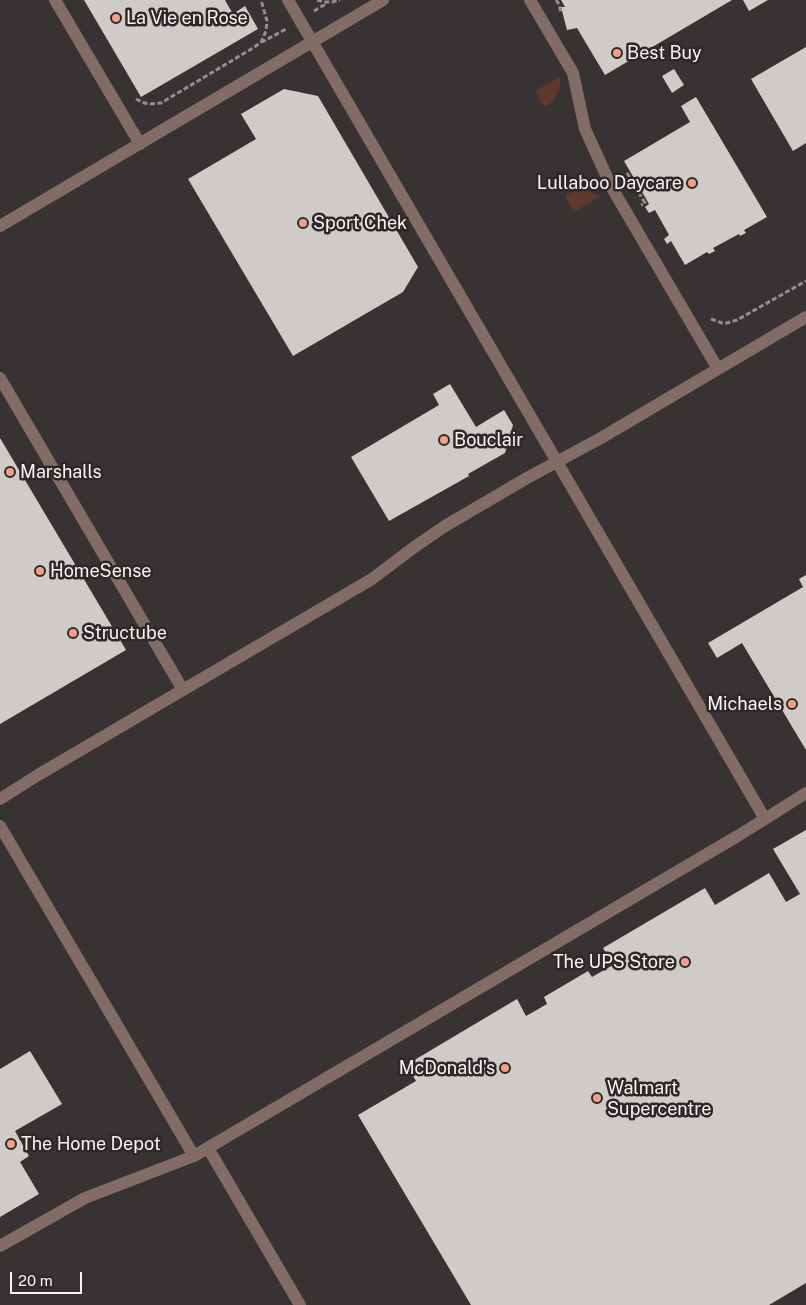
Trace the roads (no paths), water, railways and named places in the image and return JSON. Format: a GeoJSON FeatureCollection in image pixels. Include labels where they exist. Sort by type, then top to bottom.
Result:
{"type":"FeatureCollection","features":[{"type":"Feature","properties":{"kind":"lane"},"geometry":{"type":"LineString","coordinates":[[55,0],[140,144]]}},
{"type":"Feature","properties":{"kind":"lane"},"geometry":{"type":"LineString","coordinates":[[288,0],[765,819]]}},
{"type":"Feature","properties":{"kind":"lane"},"geometry":{"type":"LineString","coordinates":[[0,226],[383,0]]}},
{"type":"Feature","properties":{"kind":"lane"},"geometry":{"type":"LineString","coordinates":[[530,0],[573,73],[585,130],[612,188],[718,368]]}},
{"type":"Feature","properties":{"kind":"lane"},"geometry":{"type":"LineString","coordinates":[[0,799],[372,579],[445,526],[527,478],[601,438],[806,317]]}},
{"type":"Feature","properties":{"kind":"lane"},"geometry":{"type":"LineString","coordinates":[[0,378],[183,690]]}},
{"type":"Feature","properties":{"kind":"lane"},"geometry":{"type":"LineString","coordinates":[[0,1246],[85,1198],[194,1156],[654,885],[806,793]]}},
{"type":"Feature","properties":{"kind":"lane"},"geometry":{"type":"LineString","coordinates":[[0,826],[194,1156]]}},
{"type":"Feature","properties":{"kind":"lane"},"geometry":{"type":"LineString","coordinates":[[208,1148],[300,1305]]}},
{"type":"Feature","properties":{"kind":"place","name":"La Vie en Rose"},"geometry":{"type":"Point","coordinates":[116,18]}},
{"type":"Feature","properties":{"kind":"place","name":"Best Buy"},"geometry":{"type":"Point","coordinates":[617,53]}},
{"type":"Feature","properties":{"kind":"place","name":"Lullaboo Daycare"},"geometry":{"type":"Point","coordinates":[692,183]}},
{"type":"Feature","properties":{"kind":"place","name":"Sport Chek"},"geometry":{"type":"Point","coordinates":[303,223]}},
{"type":"Feature","properties":{"kind":"place","name":"Bouclair"},"geometry":{"type":"Point","coordinates":[444,440]}},
{"type":"Feature","properties":{"kind":"place","name":"Marshalls"},"geometry":{"type":"Point","coordinates":[10,472]}},
{"type":"Feature","properties":{"kind":"place","name":"HomeSense"},"geometry":{"type":"Point","coordinates":[40,571]}},
{"type":"Feature","properties":{"kind":"place","name":"Structube"},"geometry":{"type":"Point","coordinates":[73,633]}},
{"type":"Feature","properties":{"kind":"place","name":"Michaels"},"geometry":{"type":"Point","coordinates":[792,704]}},
{"type":"Feature","properties":{"kind":"place","name":"The UPS Store"},"geometry":{"type":"Point","coordinates":[685,962]}},
{"type":"Feature","properties":{"kind":"place","name":"McDonald's"},"geometry":{"type":"Point","coordinates":[505,1068]}},
{"type":"Feature","properties":{"kind":"place","name":"Walmart Supercentre"},"geometry":{"type":"Point","coordinates":[597,1098]}},
{"type":"Feature","properties":{"kind":"place","name":"The Home Depot"},"geometry":{"type":"Point","coordinates":[11,1144]}}]}
